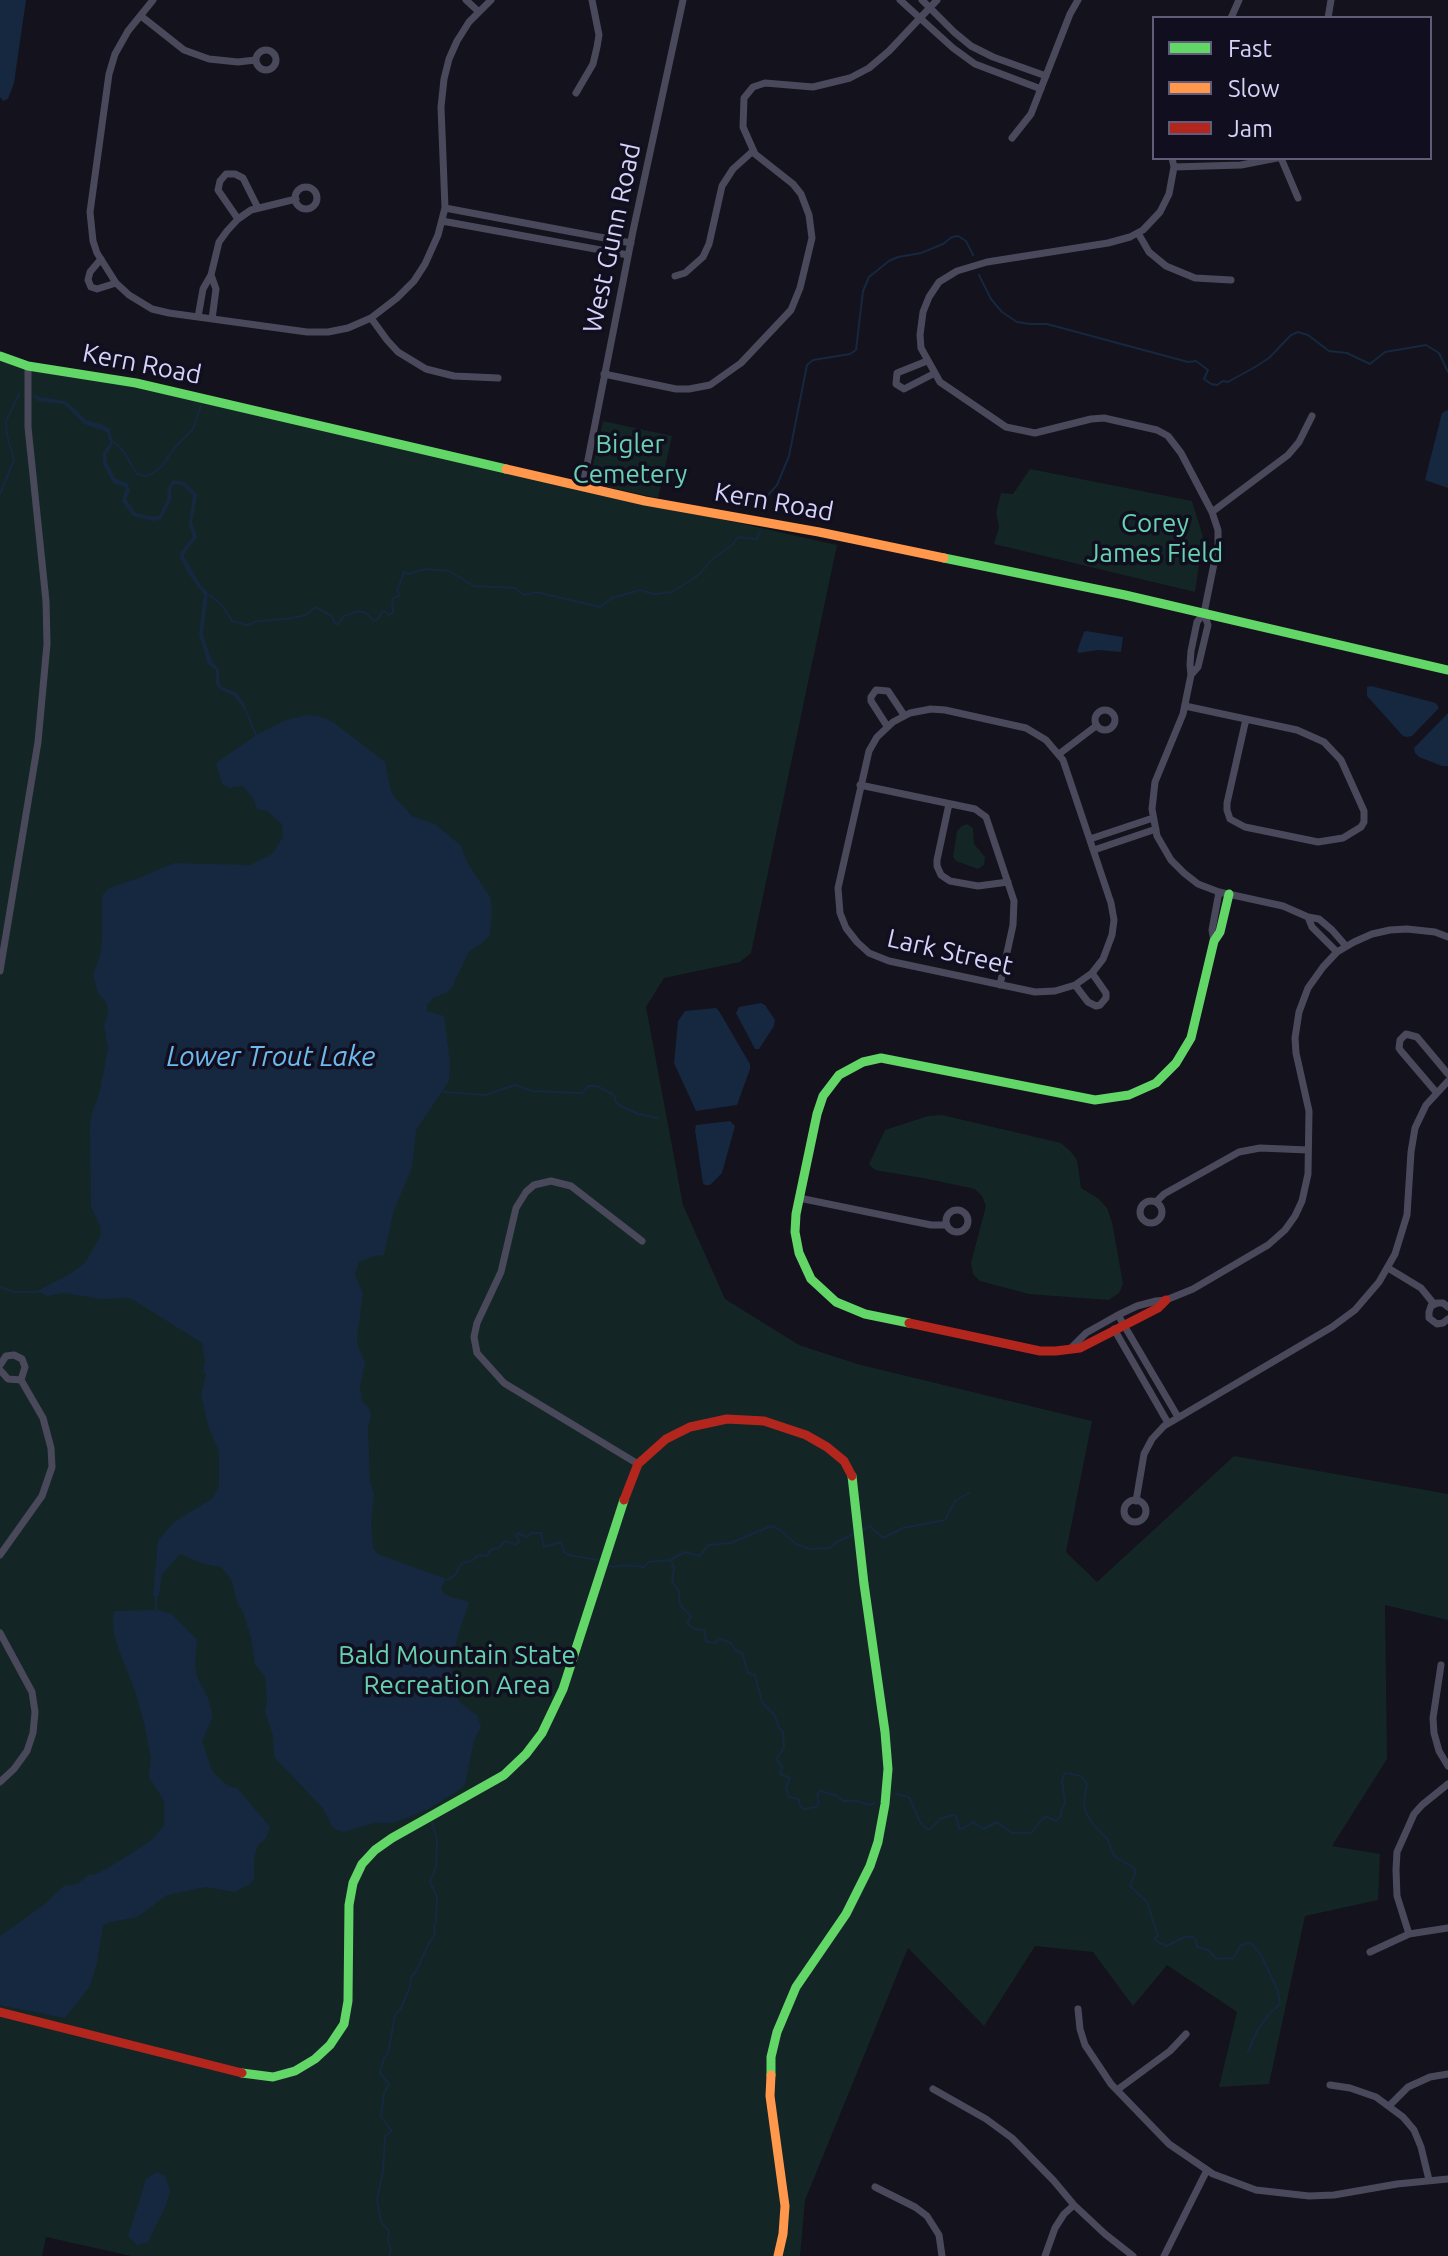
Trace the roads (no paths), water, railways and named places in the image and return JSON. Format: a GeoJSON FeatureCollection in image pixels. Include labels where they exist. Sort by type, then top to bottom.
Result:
{"type":"FeatureCollection","features":[{"type":"Feature","properties":{"kind":"street"},"geometry":{"type":"LineString","coordinates":[[153,0],[128,31],[115,54],[109,74],[90,212],[93,241],[101,259],[116,283],[152,309],[307,332],[348,328],[371,318],[397,298],[425,264],[445,208],[441,107],[444,79],[457,41],[469,22],[491,0]]}},
{"type":"Feature","properties":{"kind":"street"},"geometry":{"type":"LineString","coordinates":[[466,0],[479,12]]}},
{"type":"Feature","properties":{"kind":"street"},"geometry":{"type":"LineString","coordinates":[[576,93],[593,64],[597,47],[599,35],[592,0]]}},
{"type":"Feature","properties":{"kind":"street","name":"West Gunn Road"},"geometry":{"type":"LineString","coordinates":[[583,485],[683,0]]}},
{"type":"Feature","properties":{"kind":"street"},"geometry":{"type":"LineString","coordinates":[[900,0],[950,46],[975,64],[1041,89]]}},
{"type":"Feature","properties":{"kind":"street"},"geometry":{"type":"LineString","coordinates":[[922,0],[971,46],[1046,76]]}},
{"type":"Feature","properties":{"kind":"street"},"geometry":{"type":"LineString","coordinates":[[604,374],[676,389],[710,385],[741,363],[791,310],[800,288],[812,238],[809,215],[801,194],[793,184],[762,162],[753,151],[745,135],[744,98],[753,87],[765,83],[813,87],[850,78],[869,68],[889,51],[937,0]]}},
{"type":"Feature","properties":{"kind":"street"},"geometry":{"type":"LineString","coordinates":[[1012,138],[1031,114],[1078,0]]}},
{"type":"Feature","properties":{"kind":"street"},"geometry":{"type":"LineString","coordinates":[[141,16],[184,50],[209,59],[255,60]]}},
{"type":"Feature","properties":{"kind":"street"},"geometry":{"type":"LineString","coordinates":[[950,46],[959,36]]}},
{"type":"Feature","properties":{"kind":"street"},"geometry":{"type":"LineString","coordinates":[[988,69],[993,57]]}},
{"type":"Feature","properties":{"kind":"street"},"geometry":{"type":"LineString","coordinates":[[675,276],[685,273],[703,257],[709,244],[722,186],[733,169],[753,151]]}},
{"type":"Feature","properties":{"kind":"street"},"geometry":{"type":"LineString","coordinates":[[1172,160],[1169,194],[1160,212],[1138,233],[1108,243],[970,266],[939,282],[923,312],[921,348],[940,382],[1006,427],[1025,432],[1044,432],[1104,418],[1157,430],[1168,436],[1181,453],[1212,512],[1218,530],[1218,544],[1204,613],[1197,622],[1185,706],[1155,782],[1153,818],[1161,845],[1177,867],[1198,884],[1319,919],[1346,946]]}},
{"type":"Feature","properties":{"kind":"street"},"geometry":{"type":"LineString","coordinates":[[1174,167],[1241,165],[1268,160]]}},
{"type":"Feature","properties":{"kind":"street"},"geometry":{"type":"LineString","coordinates":[[1280,160],[1298,198]]}},
{"type":"Feature","properties":{"kind":"street"},"geometry":{"type":"LineString","coordinates":[[238,219],[218,190],[226,174],[243,178],[258,208]]}},
{"type":"Feature","properties":{"kind":"street"},"geometry":{"type":"LineString","coordinates":[[198,317],[203,289],[211,275],[219,242],[238,219],[258,208],[296,199]]}},
{"type":"Feature","properties":{"kind":"street"},"geometry":{"type":"LineString","coordinates":[[445,208],[631,243]]}},
{"type":"Feature","properties":{"kind":"street"},"geometry":{"type":"LineString","coordinates":[[442,221],[628,255]]}},
{"type":"Feature","properties":{"kind":"street"},"geometry":{"type":"LineString","coordinates":[[530,237],[531,224]]}},
{"type":"Feature","properties":{"kind":"street"},"geometry":{"type":"LineString","coordinates":[[1138,233],[1149,252],[1166,266],[1195,278],[1231,280]]}},
{"type":"Feature","properties":{"kind":"street"},"geometry":{"type":"LineString","coordinates":[[101,259],[90,272],[88,280],[91,287],[97,289],[116,283]]}},
{"type":"Feature","properties":{"kind":"street"},"geometry":{"type":"LineString","coordinates":[[211,275],[216,289],[212,319]]}},
{"type":"Feature","properties":{"kind":"street"},"geometry":{"type":"LineString","coordinates":[[371,318],[398,352],[426,369],[454,376],[498,378]]}},
{"type":"Feature","properties":{"kind":"street","name":"Kern Road"},"geometry":{"type":"LineString","coordinates":[[0,356],[28,366],[136,383],[645,501],[819,532],[1204,613],[1448,670]]}},
{"type":"Feature","properties":{"kind":"street"},"geometry":{"type":"LineString","coordinates":[[927,361],[897,373],[896,384],[904,389],[935,373]]}},
{"type":"Feature","properties":{"kind":"street"},"geometry":{"type":"LineString","coordinates":[[0,971],[38,742],[47,644],[46,601],[28,427],[28,366]]}},
{"type":"Feature","properties":{"kind":"street"},"geometry":{"type":"LineString","coordinates":[[1212,512],[1295,449],[1312,416]]}},
{"type":"Feature","properties":{"kind":"street"},"geometry":{"type":"LineString","coordinates":[[887,726],[871,701],[876,690],[888,691],[904,715]]}},
{"type":"Feature","properties":{"kind":"street"},"geometry":{"type":"LineString","coordinates":[[1185,706],[1246,719],[1304,732],[1331,748],[1346,769],[1364,811],[1364,822],[1357,832],[1335,840],[1311,841],[1239,826],[1230,819],[1227,803],[1246,719]]}},
{"type":"Feature","properties":{"kind":"street","name":"Lark Street"},"geometry":{"type":"LineString","coordinates":[[938,709],[1017,726],[1040,736],[1059,754],[1094,850],[1114,920],[1107,952],[1092,973],[1075,985],[1041,992],[1000,985],[883,959],[869,953],[851,936],[840,913],[838,888],[860,785],[869,751],[887,726],[904,715],[938,709]]}},
{"type":"Feature","properties":{"kind":"street"},"geometry":{"type":"LineString","coordinates":[[1059,754],[1096,726]]}},
{"type":"Feature","properties":{"kind":"street"},"geometry":{"type":"LineString","coordinates":[[860,785],[979,811],[986,817],[1014,901],[1014,917],[1000,985]]}},
{"type":"Feature","properties":{"kind":"street"},"geometry":{"type":"LineString","coordinates":[[949,804],[937,860],[941,875],[950,881],[978,886],[1008,882]]}},
{"type":"Feature","properties":{"kind":"street"},"geometry":{"type":"LineString","coordinates":[[1090,839],[1153,818]]}},
{"type":"Feature","properties":{"kind":"street"},"geometry":{"type":"LineString","coordinates":[[1094,850],[1156,829]]}},
{"type":"Feature","properties":{"kind":"street"},"geometry":{"type":"LineString","coordinates":[[1224,893],[1220,932],[1214,941],[1191,1038],[1176,1063],[1156,1083],[1129,1095],[1095,1100],[893,1059],[863,1062],[839,1075],[823,1096],[817,1114],[796,1214],[795,1232],[802,1263],[817,1286],[843,1306],[865,1314],[1040,1351],[1080,1348],[1121,1319],[1158,1308],[1166,1300],[1193,1289],[1268,1245],[1285,1230],[1302,1201],[1307,1183],[1309,1111],[1296,1045],[1297,1020],[1301,1003],[1313,980],[1337,952],[1372,934],[1397,929],[1426,931],[1448,937]]}},
{"type":"Feature","properties":{"kind":"street"},"geometry":{"type":"LineString","coordinates":[[1308,917],[1312,927],[1337,952]]}},
{"type":"Feature","properties":{"kind":"street"},"geometry":{"type":"LineString","coordinates":[[1075,985],[1088,1002],[1100,1005],[1106,993],[1092,973]]}},
{"type":"Feature","properties":{"kind":"street"},"geometry":{"type":"LineString","coordinates":[[1436,1092],[1401,1051],[1400,1040],[1406,1034],[1417,1037],[1448,1074]]}},
{"type":"Feature","properties":{"kind":"street"},"geometry":{"type":"LineString","coordinates":[[1136,1501],[1144,1454],[1152,1439],[1168,1423],[1340,1321],[1362,1303],[1388,1268],[1407,1215],[1415,1128],[1426,1105],[1448,1081]]}},
{"type":"Feature","properties":{"kind":"street"},"geometry":{"type":"LineString","coordinates":[[1156,1202],[1164,1194],[1239,1152],[1260,1148],[1308,1150]]}},
{"type":"Feature","properties":{"kind":"street"},"geometry":{"type":"LineString","coordinates":[[638,1464],[504,1383],[477,1353],[474,1337],[477,1323],[501,1272],[516,1208],[534,1185],[551,1181],[571,1186],[642,1241]]}},
{"type":"Feature","properties":{"kind":"street"},"geometry":{"type":"LineString","coordinates":[[799,1198],[931,1225],[947,1225]]}},
{"type":"Feature","properties":{"kind":"street"},"geometry":{"type":"LineString","coordinates":[[1388,1268],[1421,1288],[1434,1304]]}},
{"type":"Feature","properties":{"kind":"street"},"geometry":{"type":"LineString","coordinates":[[1434,1304],[1443,1303],[1448,1307]]}},
{"type":"Feature","properties":{"kind":"street"},"geometry":{"type":"LineString","coordinates":[[1434,1304],[1429,1312],[1431,1320],[1440,1324],[1448,1319]]}},
{"type":"Feature","properties":{"kind":"street"},"geometry":{"type":"LineString","coordinates":[[1121,1319],[1178,1417]]}},
{"type":"Feature","properties":{"kind":"street"},"geometry":{"type":"LineString","coordinates":[[1111,1325],[1168,1423]]}},
{"type":"Feature","properties":{"kind":"street"},"geometry":{"type":"LineString","coordinates":[[0,1555],[42,1496],[52,1467],[51,1448],[43,1418],[21,1380],[25,1367],[18,1356],[6,1356],[0,1368],[8,1379],[21,1380]]}},
{"type":"Feature","properties":{"kind":"street"},"geometry":{"type":"LineString","coordinates":[[0,2012],[248,2075],[273,2077],[295,2071],[315,2059],[330,2045],[344,2024],[348,2001],[349,1905],[353,1883],[362,1864],[392,1838],[504,1775],[542,1733],[563,1689],[620,1509],[638,1464],[666,1439],[690,1427],[727,1419],[764,1421],[806,1435],[827,1447],[844,1461],[854,1480],[888,1769],[878,1842],[870,1866],[846,1914],[796,1987],[777,2032],[771,2057],[770,2096],[785,2206],[778,2256]]}},
{"type":"Feature","properties":{"kind":"street"},"geometry":{"type":"LineString","coordinates":[[0,1633],[29,1684],[35,1712],[27,1751],[0,1782]]}},
{"type":"Feature","properties":{"kind":"street"},"geometry":{"type":"LineString","coordinates":[[1441,1665],[1433,1718],[1434,1733],[1439,1751],[1448,1766]]}},
{"type":"Feature","properties":{"kind":"street"},"geometry":{"type":"LineString","coordinates":[[1409,1934],[1397,1896],[1397,1852],[1414,1814],[1448,1784]]}},
{"type":"Feature","properties":{"kind":"street"},"geometry":{"type":"LineString","coordinates":[[1370,1952],[1409,1934],[1448,1928]]}},
{"type":"Feature","properties":{"kind":"street"},"geometry":{"type":"LineString","coordinates":[[1078,2009],[1085,2045],[1103,2073],[1169,2144],[1207,2170],[1256,2190],[1309,2196],[1448,2179]]}},
{"type":"Feature","properties":{"kind":"street"},"geometry":{"type":"LineString","coordinates":[[1117,2090],[1170,2051],[1186,2034]]}},
{"type":"Feature","properties":{"kind":"street"},"geometry":{"type":"LineString","coordinates":[[1390,2105],[1408,2087],[1430,2077],[1448,2074]]}},
{"type":"Feature","properties":{"kind":"street"},"geometry":{"type":"LineString","coordinates":[[1330,2085],[1376,2097],[1403,2117],[1414,2130],[1429,2180]]}},
{"type":"Feature","properties":{"kind":"street"},"geometry":{"type":"LineString","coordinates":[[933,2089],[986,2119],[1012,2138],[1074,2205],[1133,2256]]}},
{"type":"Feature","properties":{"kind":"street"},"geometry":{"type":"LineString","coordinates":[[1164,2256],[1207,2170]]}},
{"type":"Feature","properties":{"kind":"street"},"geometry":{"type":"LineString","coordinates":[[875,2187],[927,2216],[939,2235],[942,2256]]}},
{"type":"Feature","properties":{"kind":"street"},"geometry":{"type":"LineString","coordinates":[[1045,2256],[1055,2228],[1074,2205]]}},
{"type":"Feature","properties":{"kind":"water"},"geometry":{"type":"Polygon","coordinates":[[[0,0],[26,0],[14,83],[8,99],[3,101],[0,97],[0,0]]]}},
{"type":"Feature","properties":{"kind":"water"},"geometry":{"type":"Polygon","coordinates":[[[33,394],[66,401],[86,420],[110,429],[113,444],[106,455],[107,463],[115,478],[128,484],[130,491],[126,499],[136,513],[159,516],[173,480],[184,482],[197,494],[192,522],[197,537],[184,557],[208,593],[203,634],[212,662],[219,669],[219,683],[237,693],[246,711],[234,696],[216,684],[216,670],[208,664],[199,634],[204,595],[180,558],[180,553],[193,537],[189,523],[193,495],[182,485],[174,484],[171,500],[161,519],[154,521],[133,516],[122,501],[126,487],[112,481],[103,464],[103,453],[110,443],[107,432],[84,424],[64,404],[38,401],[33,394]]]}},
{"type":"Feature","properties":{"kind":"water"},"geometry":{"type":"Polygon","coordinates":[[[1448,410],[1448,488],[1425,480],[1442,413],[1448,410]]]}},
{"type":"Feature","properties":{"kind":"water"},"geometry":{"type":"Polygon","coordinates":[[[1086,631],[1123,637],[1121,652],[1098,650],[1079,653],[1077,651],[1086,631]]]}},
{"type":"Feature","properties":{"kind":"water"},"geometry":{"type":"Polygon","coordinates":[[[1367,687],[1436,703],[1439,708],[1412,736],[1406,737],[1367,696],[1367,687]]]}},
{"type":"Feature","properties":{"kind":"water"},"geometry":{"type":"Polygon","coordinates":[[[1448,713],[1448,766],[1442,766],[1419,757],[1414,748],[1448,713]]]}},
{"type":"Feature","properties":{"kind":"water","name":"Lower Trout Lake"},"geometry":{"type":"Polygon","coordinates":[[[308,715],[333,722],[385,762],[391,791],[396,799],[412,816],[435,824],[461,846],[467,862],[490,897],[492,909],[490,935],[469,951],[451,989],[433,998],[427,1005],[427,1011],[444,1016],[450,1061],[449,1081],[416,1130],[412,1167],[394,1210],[384,1255],[359,1262],[355,1275],[363,1293],[357,1338],[365,1363],[360,1387],[362,1401],[371,1415],[368,1427],[370,1482],[374,1495],[371,1521],[373,1548],[378,1554],[446,1579],[442,1592],[469,1602],[457,1638],[451,1678],[454,1695],[477,1715],[481,1727],[474,1740],[465,1784],[461,1789],[404,1819],[343,1832],[333,1828],[322,1807],[274,1757],[273,1736],[265,1711],[265,1677],[255,1664],[243,1612],[237,1603],[232,1581],[224,1570],[180,1554],[162,1574],[159,1595],[156,1598],[153,1596],[158,1541],[174,1522],[213,1498],[219,1486],[219,1452],[201,1395],[206,1375],[203,1371],[202,1343],[130,1298],[101,1299],[63,1293],[47,1296],[37,1291],[85,1263],[101,1235],[100,1225],[91,1207],[90,1127],[108,1048],[104,1025],[108,1014],[107,1003],[98,993],[93,974],[100,956],[102,896],[109,888],[174,863],[250,865],[272,854],[283,837],[282,824],[267,811],[257,809],[243,786],[230,788],[222,784],[216,763],[256,735],[286,720],[308,715]]]}},
{"type":"Feature","properties":{"kind":"water"},"geometry":{"type":"Polygon","coordinates":[[[761,1003],[775,1020],[759,1049],[755,1049],[736,1013],[739,1007],[761,1003]]]}},
{"type":"Feature","properties":{"kind":"water"},"geometry":{"type":"Polygon","coordinates":[[[716,1008],[750,1064],[750,1069],[737,1105],[696,1111],[674,1063],[678,1021],[685,1011],[716,1008]]]}},
{"type":"Feature","properties":{"kind":"water"},"geometry":{"type":"Polygon","coordinates":[[[730,1121],[735,1126],[722,1173],[710,1185],[705,1185],[696,1125],[730,1121]]]}},
{"type":"Feature","properties":{"kind":"water"},"geometry":{"type":"Polygon","coordinates":[[[156,1610],[172,1614],[197,1640],[197,1677],[212,1713],[202,1741],[212,1771],[228,1786],[237,1788],[270,1827],[266,1838],[258,1845],[254,1879],[235,1892],[206,1887],[167,1895],[137,1917],[103,1925],[90,1986],[65,2018],[0,2005],[0,1936],[45,1904],[64,1886],[77,1884],[143,1846],[164,1825],[164,1801],[149,1777],[151,1759],[145,1727],[114,1634],[113,1617],[117,1611],[156,1610]]]}},
{"type":"Feature","properties":{"kind":"water"},"geometry":{"type":"Polygon","coordinates":[[[157,2172],[165,2176],[170,2191],[148,2242],[137,2245],[128,2236],[146,2179],[157,2172]]]}},
{"type":"Feature","properties":{"kind":"waterway"},"geometry":{"type":"LineString","coordinates":[[763,512],[789,456],[807,365],[813,360],[850,354],[856,350],[863,291],[869,277],[889,261],[921,253],[952,237],[958,236],[966,241],[973,255]]}},
{"type":"Feature","properties":{"kind":"waterway"},"geometry":{"type":"LineString","coordinates":[[979,275],[991,299],[1002,312],[1017,322],[1047,324],[1188,362],[1196,361],[1208,370],[1204,379],[1211,384],[1228,382],[1255,367],[1298,332],[1308,335],[1329,351],[1347,353],[1370,364],[1385,352],[1426,345],[1439,353],[1448,372]]}},
{"type":"Feature","properties":{"kind":"waterway"},"geometry":{"type":"LineString","coordinates":[[0,494],[14,460],[6,421],[19,394]]}},
{"type":"Feature","properties":{"kind":"waterway"},"geometry":{"type":"LineString","coordinates":[[113,441],[124,452],[137,474],[150,475],[162,466],[193,429],[201,406]]}},
{"type":"Feature","properties":{"kind":"waterway"},"geometry":{"type":"LineString","coordinates":[[209,595],[222,605],[232,621],[247,625],[306,615],[315,607],[332,616],[335,624],[344,616],[359,611],[374,621],[383,610],[389,615],[393,612],[392,599],[400,595],[397,591],[404,572],[408,574],[425,569],[449,571],[474,586],[515,588],[524,595],[536,592],[600,607],[612,598],[640,590],[654,594],[672,592],[699,575],[738,537],[757,539],[760,531]]}},
{"type":"Feature","properties":{"kind":"waterway"},"geometry":{"type":"LineString","coordinates":[[246,711],[256,735]]}},
{"type":"Feature","properties":{"kind":"waterway"},"geometry":{"type":"LineString","coordinates":[[444,1092],[485,1095],[515,1085],[532,1091],[582,1093],[589,1086],[597,1086],[614,1095],[621,1106],[658,1118]]}},
{"type":"Feature","properties":{"kind":"waterway"},"geometry":{"type":"LineString","coordinates":[[0,1287],[14,1292],[38,1292]]}},
{"type":"Feature","properties":{"kind":"waterway"},"geometry":{"type":"LineString","coordinates":[[862,1530],[869,1526],[883,1538],[903,1528],[945,1520],[955,1501],[969,1493]]}},
{"type":"Feature","properties":{"kind":"waterway"},"geometry":{"type":"LineString","coordinates":[[607,1565],[644,1567],[648,1562],[670,1560],[685,1552],[700,1556],[708,1545],[731,1543],[771,1526],[796,1544],[810,1549],[830,1548],[856,1533]]}},
{"type":"Feature","properties":{"kind":"waterway"},"geometry":{"type":"LineString","coordinates":[[447,1580],[455,1575],[461,1564],[478,1555],[487,1556],[491,1549],[499,1548],[505,1541],[516,1545],[518,1533],[526,1537],[531,1533],[541,1533],[544,1547],[561,1542],[564,1552],[569,1555],[598,1560]]}},
{"type":"Feature","properties":{"kind":"waterway"},"geometry":{"type":"LineString","coordinates":[[671,1561],[674,1568],[672,1582],[679,1591],[680,1605],[691,1616],[687,1623],[694,1629],[704,1630],[706,1641],[713,1643],[721,1639],[731,1643],[735,1650],[742,1653],[748,1673],[755,1675],[762,1702],[775,1716],[783,1732],[784,1748],[776,1759],[782,1766],[780,1774],[790,1778],[786,1787],[789,1797],[798,1799],[804,1809],[816,1807],[820,1791],[836,1795],[843,1801],[875,1803]]}},
{"type":"Feature","properties":{"kind":"waterway"},"geometry":{"type":"LineString","coordinates":[[156,1598],[156,1610]]}},
{"type":"Feature","properties":{"kind":"waterway"},"geometry":{"type":"LineString","coordinates":[[896,1794],[909,1797],[920,1822],[927,1829],[940,1819],[953,1815],[962,1829],[973,1822],[984,1829],[997,1822],[1012,1833],[1031,1833],[1043,1818],[1056,1821],[1061,1816],[1065,1803],[1062,1780],[1065,1773],[1081,1776],[1087,1784],[1085,1810],[1108,1840],[1114,1856],[1134,1868],[1130,1886],[1147,1902],[1158,1936],[1156,1941],[1166,1946],[1185,1937],[1193,1937],[1197,1947],[1221,1959],[1233,1958],[1241,1945],[1251,1943],[1261,1955],[1278,1991],[1280,2004],[1257,2031],[1248,2052]]}},
{"type":"Feature","properties":{"kind":"waterway"},"geometry":{"type":"LineString","coordinates":[[389,2256],[389,2231],[381,2222],[377,2200],[385,2136],[392,2131],[381,2117],[384,2093],[389,2084],[380,2073],[388,2054],[395,2015],[410,1987],[411,1977],[435,1934],[437,1897],[430,1882],[436,1867],[437,1839],[432,1822]]}},
{"type":"Feature","properties":{"kind":"park label","name":"Bigler Cemetery"},"geometry":{"type":"Point","coordinates":[630,459]}},
{"type":"Feature","properties":{"kind":"park label","name":"Corey James Field"},"geometry":{"type":"Point","coordinates":[1155,538]}},
{"type":"Feature","properties":{"kind":"park label","name":"Bald Mountain State Recreation Area"},"geometry":{"type":"Point","coordinates":[457,1670]}}]}
